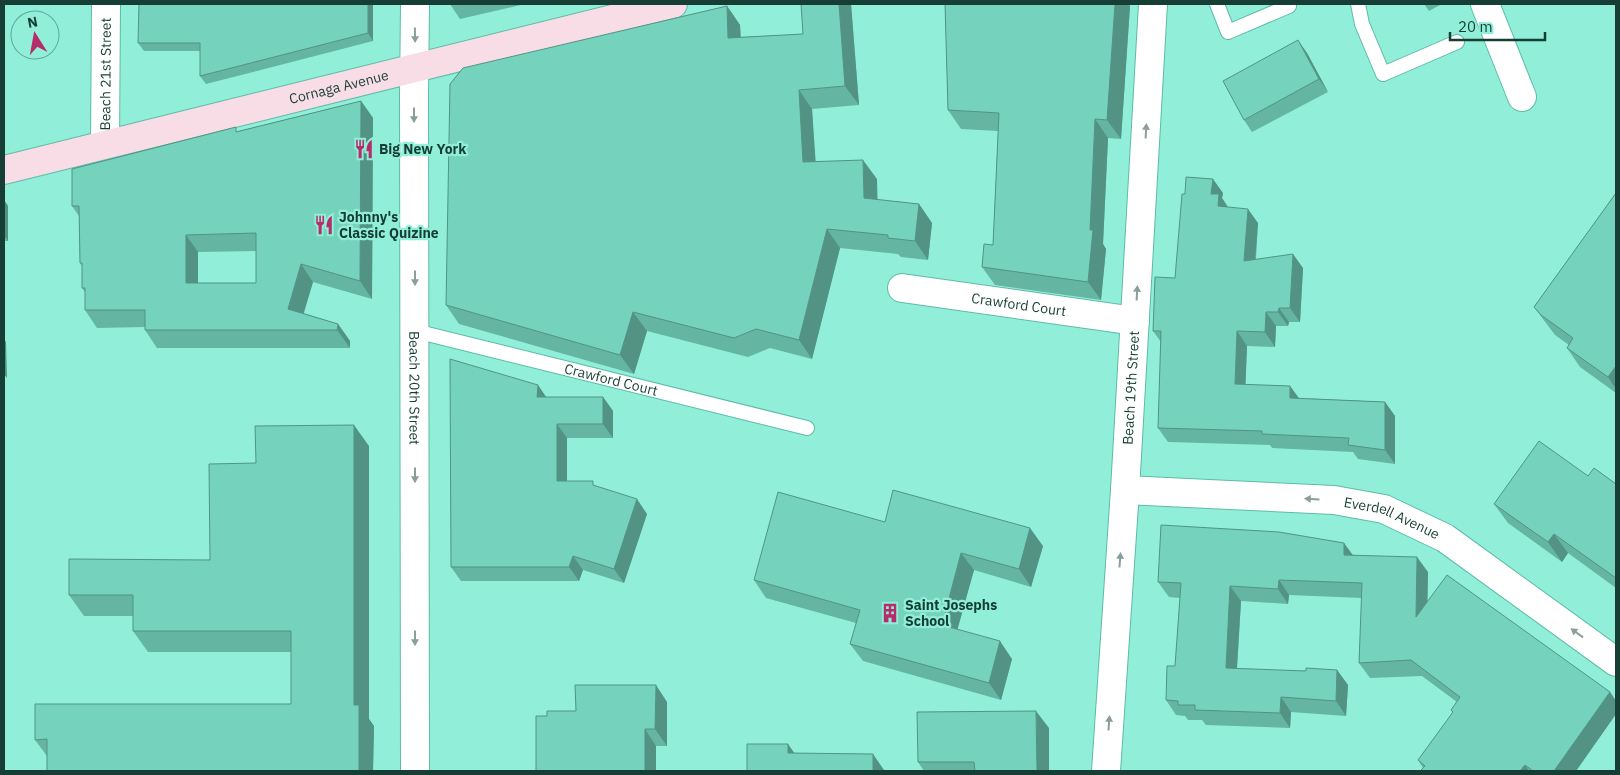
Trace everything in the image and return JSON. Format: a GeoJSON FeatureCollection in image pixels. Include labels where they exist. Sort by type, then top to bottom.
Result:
{"type":"FeatureCollection","features":[{"type":"Feature","properties":{"kind":"street","name":"Beach 21st Street"},"geometry":{"type":"LineString","coordinates":[[105,144],[106,4]]}},
{"type":"Feature","properties":{"kind":"street","name":"Beach 20th Street"},"geometry":{"type":"LineString","coordinates":[[415,4],[415,771]]}},
{"type":"Feature","properties":{"kind":"street","name":"Cornaga Avenue"},"geometry":{"type":"LineString","coordinates":[[4,170],[673,4]]}},
{"type":"Feature","properties":{"kind":"street","name":"Beach 19th Street"},"geometry":{"type":"LineString","coordinates":[[1106,771],[1125,490],[1153,4]]}},
{"type":"Feature","properties":{"kind":"street"},"geometry":{"type":"LineString","coordinates":[[1485,4],[1522,97]]}},
{"type":"Feature","properties":{"kind":"street","name":"Crawford Court"},"geometry":{"type":"LineString","coordinates":[[902,288],[1135,320]]}},
{"type":"Feature","properties":{"kind":"street","name":"Everdell Avenue"},"geometry":{"type":"LineString","coordinates":[[1125,490],[1334,500],[1384,509],[1445,538],[1616,662]]}},
{"type":"Feature","properties":{"kind":"lane"},"geometry":{"type":"LineString","coordinates":[[1217,4],[1228,32],[1289,6],[1288,4]]}},
{"type":"Feature","properties":{"kind":"lane"},"geometry":{"type":"LineString","coordinates":[[1358,4],[1362,24],[1384,74],[1457,42]]}},
{"type":"Feature","properties":{"kind":"lane","name":"Crawford Court"},"geometry":{"type":"LineString","coordinates":[[415,331],[806,428]]}},
{"type":"Feature","properties":{"kind":"building"},"geometry":{"type":"Polygon","coordinates":[[[139,4],[368,4],[368,33],[200,76],[200,43],[138,43],[139,4]]]}},
{"type":"Feature","properties":{"kind":"building"},"geometry":{"type":"Polygon","coordinates":[[[801,4],[839,4],[845,86],[799,90],[803,162],[863,160],[864,198],[919,204],[915,241],[888,238],[888,235],[827,229],[799,340],[756,329],[734,338],[633,312],[620,355],[446,305],[450,84],[463,68],[727,6],[728,38],[803,34],[801,4]]]}},
{"type":"Feature","properties":{"kind":"building"},"geometry":{"type":"Polygon","coordinates":[[[945,4],[1115,4],[1107,120],[1095,119],[1090,230],[1093,230],[1088,282],[982,267],[984,244],[993,245],[999,113],[948,110],[945,4]]]}},
{"type":"Feature","properties":{"kind":"building"},"geometry":{"type":"Polygon","coordinates":[[[1298,40],[1319,79],[1244,120],[1223,81],[1298,40]]]}},
{"type":"Feature","properties":{"kind":"building"},"geometry":{"type":"Polygon","coordinates":[[[361,101],[360,281],[301,264],[288,309],[338,324],[337,330],[145,330],[145,310],[85,310],[85,288],[82,288],[82,263],[80,263],[79,206],[72,206],[72,169],[236,127],[236,132],[361,101]],[[256,233],[186,235],[186,283],[256,283],[256,233]]]}},
{"type":"Feature","properties":{"kind":"building"},"geometry":{"type":"Polygon","coordinates":[[[1186,177],[1213,179],[1211,194],[1219,194],[1218,206],[1248,209],[1244,261],[1293,254],[1290,308],[1279,308],[1278,312],[1266,312],[1265,332],[1237,331],[1235,384],[1290,386],[1290,398],[1385,402],[1385,450],[1348,445],[1349,438],[1262,434],[1262,431],[1158,428],[1161,331],[1153,331],[1155,277],[1175,278],[1182,194],[1185,194],[1186,177]]]}},
{"type":"Feature","properties":{"kind":"building"},"geometry":{"type":"Polygon","coordinates":[[[1616,193],[1616,366],[1608,377],[1567,348],[1573,338],[1541,315],[1534,307],[1616,193]]]}},
{"type":"Feature","properties":{"kind":"building"},"geometry":{"type":"Polygon","coordinates":[[[450,359],[538,385],[537,397],[603,397],[603,424],[557,424],[557,481],[593,481],[593,485],[637,499],[614,569],[573,556],[569,567],[451,567],[450,359]]]}},
{"type":"Feature","properties":{"kind":"building"},"geometry":{"type":"Polygon","coordinates":[[[354,425],[354,705],[359,705],[359,771],[47,771],[47,739],[35,740],[35,704],[291,704],[291,631],[133,631],[133,595],[69,595],[69,559],[210,560],[209,464],[256,463],[255,426],[354,425]]]}},
{"type":"Feature","properties":{"kind":"building"},"geometry":{"type":"Polygon","coordinates":[[[1539,441],[1588,476],[1594,468],[1616,484],[1616,578],[1554,534],[1548,542],[1494,504],[1539,441]]]}},
{"type":"Feature","properties":{"kind":"building","name":"Saint Josephs School"},"geometry":{"type":"Polygon","coordinates":[[[893,490],[1030,528],[1019,569],[961,553],[942,625],[1000,641],[989,683],[850,644],[860,610],[754,580],[778,492],[885,522],[893,490]]]}},
{"type":"Feature","properties":{"kind":"building"},"geometry":{"type":"Polygon","coordinates":[[[1161,525],[1279,532],[1344,543],[1344,555],[1417,557],[1416,617],[1447,575],[1610,692],[1554,771],[1533,771],[1525,765],[1520,771],[1420,771],[1425,766],[1418,760],[1453,712],[1451,710],[1460,697],[1411,660],[1359,663],[1362,583],[1279,580],[1278,589],[1230,586],[1226,668],[1306,671],[1306,668],[1337,670],[1336,701],[1281,697],[1280,713],[1195,710],[1195,705],[1178,705],[1178,701],[1166,700],[1167,666],[1175,666],[1181,583],[1158,582],[1161,525]]]}},
{"type":"Feature","properties":{"kind":"building"},"geometry":{"type":"Polygon","coordinates":[[[575,685],[656,685],[655,729],[645,729],[645,771],[536,771],[536,716],[547,716],[547,711],[576,711],[575,685]]]}},
{"type":"Feature","properties":{"kind":"building"},"geometry":{"type":"Polygon","coordinates":[[[1036,711],[1037,771],[975,771],[974,762],[918,762],[917,712],[1036,711]]]}},
{"type":"Feature","properties":{"kind":"building"},"geometry":{"type":"Polygon","coordinates":[[[747,744],[788,744],[788,753],[873,754],[873,771],[747,771],[747,744]]]}},
{"type":"Feature","properties":{"kind":"place","name":"Big New York"},"geometry":{"type":"Point","coordinates":[364,149]}},
{"type":"Feature","properties":{"kind":"place","name":"Johnny's Classic Quizine"},"geometry":{"type":"Point","coordinates":[324,225]}},
{"type":"Feature","properties":{"kind":"place","name":"Saint Josephs School"},"geometry":{"type":"Point","coordinates":[890,613]}}]}
